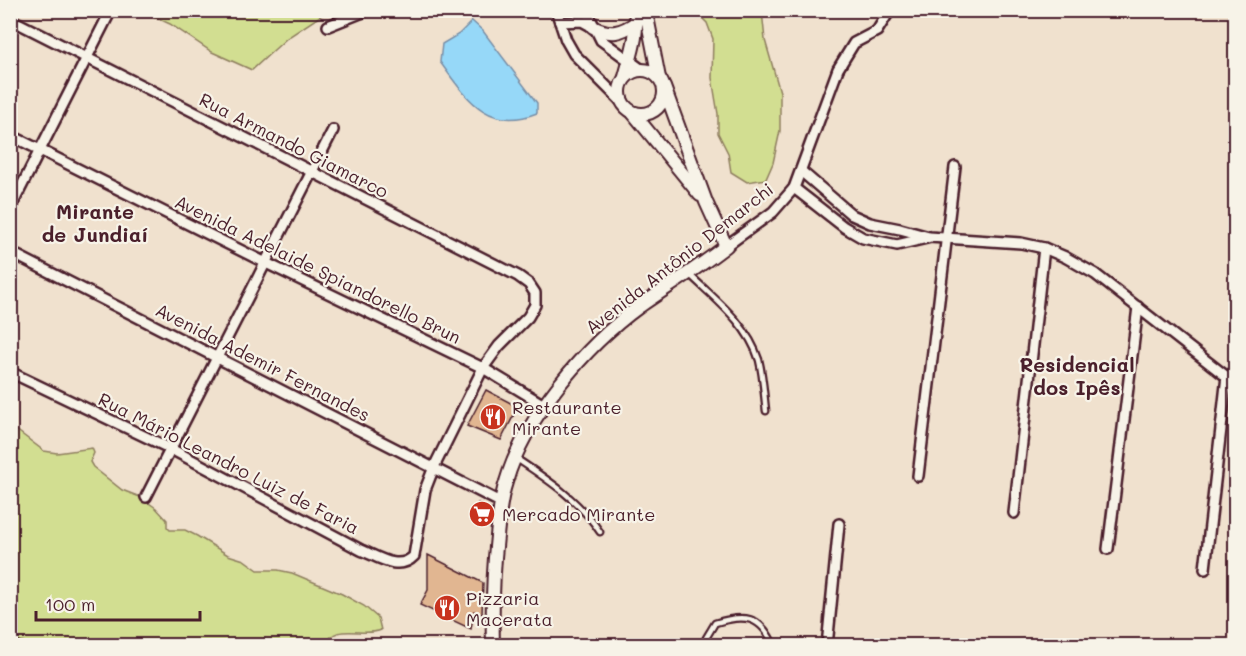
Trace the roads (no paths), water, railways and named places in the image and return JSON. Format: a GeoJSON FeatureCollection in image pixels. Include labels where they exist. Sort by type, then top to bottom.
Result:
{"type":"FeatureCollection","features":[{"type":"Feature","properties":{"kind":"street"},"geometry":{"type":"LineString","coordinates":[[328,26],[368,10]]}},
{"type":"Feature","properties":{"kind":"street"},"geometry":{"type":"LineString","coordinates":[[556,10],[574,54],[633,113],[706,202]]}},
{"type":"Feature","properties":{"kind":"street"},"geometry":{"type":"LineString","coordinates":[[586,10],[601,40],[642,70]]}},
{"type":"Feature","properties":{"kind":"street","name":"Avenida Antônio Demarchi"},"geometry":{"type":"LineString","coordinates":[[493,645],[492,606],[501,502],[514,457],[544,405],[584,356],[639,307],[689,274],[773,212],[794,188],[838,69],[854,44],[877,31],[890,10]]}},
{"type":"Feature","properties":{"kind":"street"},"geometry":{"type":"LineString","coordinates":[[560,22],[582,21],[604,32],[616,33],[625,30],[638,14]]}},
{"type":"Feature","properties":{"kind":"street"},"geometry":{"type":"LineString","coordinates":[[621,101],[619,93],[635,44],[638,14]]}},
{"type":"Feature","properties":{"kind":"street"},"geometry":{"type":"LineString","coordinates":[[633,113],[649,113],[657,109],[664,95],[648,22],[638,14]]}},
{"type":"Feature","properties":{"kind":"street"},"geometry":{"type":"LineString","coordinates":[[10,210],[108,16]]}},
{"type":"Feature","properties":{"kind":"street","name":"Rua Armando Giamarco"},"geometry":{"type":"LineString","coordinates":[[10,19],[529,284],[535,294],[535,305],[528,317],[499,346],[483,368]]}},
{"type":"Feature","properties":{"kind":"street"},"geometry":{"type":"LineString","coordinates":[[625,77],[633,71],[642,70],[652,72],[662,82],[706,202],[726,246]]}},
{"type":"Feature","properties":{"kind":"street"},"geometry":{"type":"LineString","coordinates":[[146,497],[333,130]]}},
{"type":"Feature","properties":{"kind":"street","name":"Avenida Adelaide Spiandorello Brun"},"geometry":{"type":"LineString","coordinates":[[10,135],[483,368],[544,405]]}},
{"type":"Feature","properties":{"kind":"street"},"geometry":{"type":"LineString","coordinates":[[918,477],[955,167]]}},
{"type":"Feature","properties":{"kind":"street"},"geometry":{"type":"LineString","coordinates":[[801,171],[852,215],[870,223],[929,237]]}},
{"type":"Feature","properties":{"kind":"street"},"geometry":{"type":"LineString","coordinates":[[794,188],[844,227],[862,238],[897,245],[929,237],[1021,243],[1065,256],[1095,274],[1236,384]]}},
{"type":"Feature","properties":{"kind":"street"},"geometry":{"type":"LineString","coordinates":[[1014,513],[1044,248]]}},
{"type":"Feature","properties":{"kind":"street","name":"Avenida Ademir Fernandes"},"geometry":{"type":"LineString","coordinates":[[10,252],[501,502]]}},
{"type":"Feature","properties":{"kind":"street"},"geometry":{"type":"LineString","coordinates":[[1108,549],[1138,307]]}},
{"type":"Feature","properties":{"kind":"street"},"geometry":{"type":"LineString","coordinates":[[434,466],[483,368]]}},
{"type":"Feature","properties":{"kind":"street","name":"Rua Mário Leandro Luiz de Faria"},"geometry":{"type":"LineString","coordinates":[[10,372],[171,450],[387,562],[399,564],[414,556],[425,490],[434,466]]}},
{"type":"Feature","properties":{"kind":"street"},"geometry":{"type":"LineString","coordinates":[[1205,569],[1227,376]]}},
{"type":"Feature","properties":{"kind":"street"},"geometry":{"type":"LineString","coordinates":[[827,645],[839,524]]}},
{"type":"Feature","properties":{"kind":"lane"},"geometry":{"type":"LineString","coordinates":[[689,274],[738,321],[747,333],[759,361],[766,411]]}},
{"type":"Feature","properties":{"kind":"lane"},"geometry":{"type":"LineString","coordinates":[[514,457],[540,474],[580,506],[600,532]]}},
{"type":"Feature","properties":{"kind":"lane"},"geometry":{"type":"LineString","coordinates":[[706,645],[706,638],[715,622],[733,617],[753,619],[768,631],[774,645]]}},
{"type":"Feature","properties":{"kind":"lane"},"geometry":{"type":"LineString","coordinates":[[10,642],[23,645]]}},
{"type":"Feature","properties":{"kind":"water"},"geometry":{"type":"Polygon","coordinates":[[[472,21],[483,31],[537,103],[537,113],[520,118],[491,115],[469,99],[440,62],[442,44],[459,34],[472,21]]]}},
{"type":"Feature","properties":{"kind":"place","name":"Restaurante Mirante"},"geometry":{"type":"Point","coordinates":[493,417]}},
{"type":"Feature","properties":{"kind":"place","name":"Mercado Mirante"},"geometry":{"type":"Point","coordinates":[482,514]}},
{"type":"Feature","properties":{"kind":"place","name":"Pizzaria Macerata"},"geometry":{"type":"Point","coordinates":[447,608]}},
{"type":"Feature","properties":{"kind":"district","name":"Mirante de Jundiaí"},"geometry":{"type":"Point","coordinates":[95,222]}},
{"type":"Feature","properties":{"kind":"district","name":"Residencial dos Ipês"},"geometry":{"type":"Point","coordinates":[1077,376]}}]}
